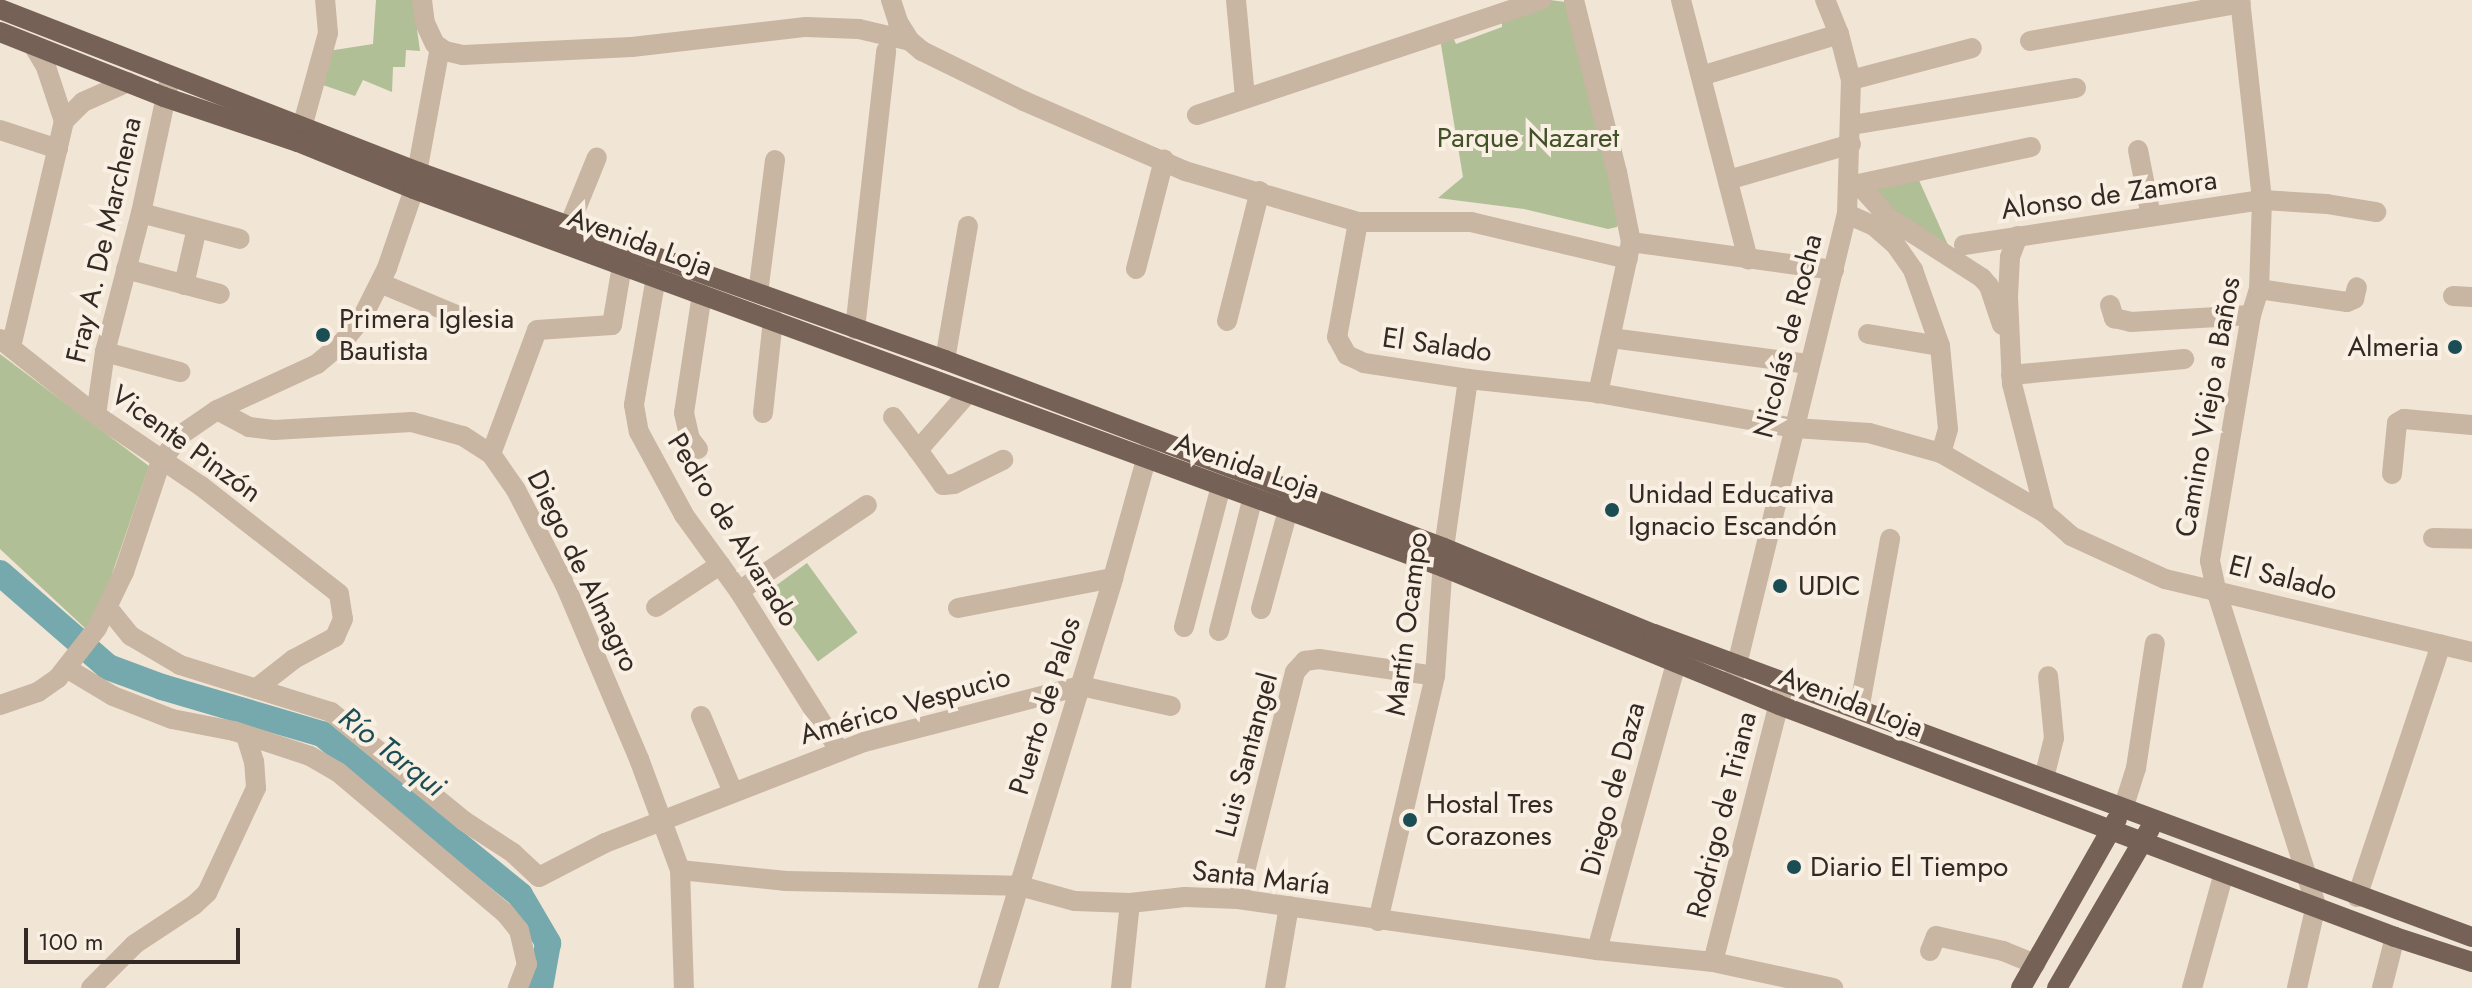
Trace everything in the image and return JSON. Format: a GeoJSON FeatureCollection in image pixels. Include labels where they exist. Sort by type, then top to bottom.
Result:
{"type":"FeatureCollection","features":[{"type":"Feature","properties":{"kind":"main road","name":"Avenida Loja"},"geometry":{"type":"LineString","coordinates":[[0,9],[167,87],[301,134],[622,265],[1145,460],[1288,510],[1443,557]]}},
{"type":"Feature","properties":{"kind":"main road","name":"Avenida Loja"},"geometry":{"type":"LineString","coordinates":[[0,32],[128,82],[167,87]]}},
{"type":"Feature","properties":{"kind":"main road","name":"Avenida Loja"},"geometry":{"type":"LineString","coordinates":[[416,181],[569,226],[945,360],[1152,438],[1679,653],[1732,685],[1779,705],[2395,937],[2472,962]]}},
{"type":"Feature","properties":{"kind":"main road","name":"Avenida Loja"},"geometry":{"type":"LineString","coordinates":[[1679,653],[1736,663],[2311,880],[2472,937]]}},
{"type":"Feature","properties":{"kind":"main road"},"geometry":{"type":"LineString","coordinates":[[2021,988],[2123,809]]}},
{"type":"Feature","properties":{"kind":"main road"},"geometry":{"type":"LineString","coordinates":[[2057,988],[2156,821]]}},
{"type":"Feature","properties":{"kind":"street"},"geometry":{"type":"LineString","coordinates":[[301,134],[328,33],[325,0]]}},
{"type":"Feature","properties":{"kind":"street"},"geometry":{"type":"LineString","coordinates":[[422,0],[427,29],[440,48],[463,55],[632,47],[826,26],[874,31],[910,41]]}},
{"type":"Feature","properties":{"kind":"street"},"geometry":{"type":"LineString","coordinates":[[891,0],[898,22],[910,41],[922,51],[1024,101],[1185,171],[1358,222],[1471,222],[1629,251],[1834,270]]}},
{"type":"Feature","properties":{"kind":"street"},"geometry":{"type":"LineString","coordinates":[[1236,0],[1245,97]]}},
{"type":"Feature","properties":{"kind":"street"},"geometry":{"type":"LineString","coordinates":[[1197,115],[1511,6],[1541,0]]}},
{"type":"Feature","properties":{"kind":"street"},"geometry":{"type":"LineString","coordinates":[[1574,0],[1617,172],[1629,251],[1598,393]]}},
{"type":"Feature","properties":{"kind":"street"},"geometry":{"type":"LineString","coordinates":[[1681,0],[1748,260]]}},
{"type":"Feature","properties":{"kind":"street","name":"Nicolás de Rocha"},"geometry":{"type":"LineString","coordinates":[[1732,685],[1854,185],[1851,80],[1839,34],[1825,0]]}},
{"type":"Feature","properties":{"kind":"street"},"geometry":{"type":"LineString","coordinates":[[2030,41],[2240,2]]}},
{"type":"Feature","properties":{"kind":"street","name":"Camino Viejo a Baños"},"geometry":{"type":"LineString","coordinates":[[2240,2],[2262,200],[2259,289],[2251,315],[2210,561],[2216,590],[2311,880],[2316,905]]}},
{"type":"Feature","properties":{"kind":"street"},"geometry":{"type":"LineString","coordinates":[[1701,76],[1839,34]]}},
{"type":"Feature","properties":{"kind":"street"},"geometry":{"type":"LineString","coordinates":[[6,343],[64,121],[46,67],[33,45]]}},
{"type":"Feature","properties":{"kind":"street"},"geometry":{"type":"LineString","coordinates":[[0,705],[38,692],[73,662],[97,628],[124,572],[161,461],[182,434],[217,410],[303,372],[330,354],[362,318],[380,283],[416,181],[440,48]]}},
{"type":"Feature","properties":{"kind":"street"},"geometry":{"type":"LineString","coordinates":[[1851,80],[1972,48]]}},
{"type":"Feature","properties":{"kind":"street"},"geometry":{"type":"LineString","coordinates":[[855,329],[886,51]]}},
{"type":"Feature","properties":{"kind":"street"},"geometry":{"type":"LineString","coordinates":[[64,121],[83,102],[128,82]]}},
{"type":"Feature","properties":{"kind":"street","name":"Fray A. De Marchena"},"geometry":{"type":"LineString","coordinates":[[96,415],[105,352],[141,213],[167,87]]}},
{"type":"Feature","properties":{"kind":"street"},"geometry":{"type":"LineString","coordinates":[[1728,180],[1852,134],[2076,88]]}},
{"type":"Feature","properties":{"kind":"street"},"geometry":{"type":"LineString","coordinates":[[0,130],[58,149]]}},
{"type":"Feature","properties":{"kind":"street"},"geometry":{"type":"LineString","coordinates":[[1854,185],[2031,147]]}},
{"type":"Feature","properties":{"kind":"street"},"geometry":{"type":"LineString","coordinates":[[2138,150],[2151,216]]}},
{"type":"Feature","properties":{"kind":"street"},"geometry":{"type":"LineString","coordinates":[[569,226],[597,157]]}},
{"type":"Feature","properties":{"kind":"street"},"geometry":{"type":"LineString","coordinates":[[758,293],[775,160]]}},
{"type":"Feature","properties":{"kind":"street"},"geometry":{"type":"LineString","coordinates":[[1136,269],[1164,160]]}},
{"type":"Feature","properties":{"kind":"street"},"geometry":{"type":"LineString","coordinates":[[1854,185],[1889,218],[1982,278],[1989,286],[2008,346]]}},
{"type":"Feature","properties":{"kind":"street"},"geometry":{"type":"LineString","coordinates":[[1227,321],[1260,191]]}},
{"type":"Feature","properties":{"kind":"street","name":"Alonso de Zamora"},"geometry":{"type":"LineString","coordinates":[[1964,245],[2262,200],[2327,204],[2376,212]]}},
{"type":"Feature","properties":{"kind":"street"},"geometry":{"type":"LineString","coordinates":[[141,213],[240,239]]}},
{"type":"Feature","properties":{"kind":"street"},"geometry":{"type":"LineString","coordinates":[[1847,214],[1874,226],[1913,270],[1940,346],[1948,429],[1941,453]]}},
{"type":"Feature","properties":{"kind":"street","name":"El Salado"},"geometry":{"type":"LineString","coordinates":[[1358,222],[1337,337],[1347,355],[1364,363],[1468,379],[1598,393],[1795,428],[1869,433],[1941,453],[2045,513],[2071,536],[2165,579],[2472,652]]}},
{"type":"Feature","properties":{"kind":"street"},"geometry":{"type":"LineString","coordinates":[[945,360],[968,226]]}},
{"type":"Feature","properties":{"kind":"street"},"geometry":{"type":"LineString","coordinates":[[184,285],[197,228]]}},
{"type":"Feature","properties":{"kind":"street"},"geometry":{"type":"LineString","coordinates":[[2018,236],[2010,257],[2008,346],[2011,375],[2045,513]]}},
{"type":"Feature","properties":{"kind":"street"},"geometry":{"type":"LineString","coordinates":[[491,454],[537,330],[612,325],[622,265]]}},
{"type":"Feature","properties":{"kind":"street"},"geometry":{"type":"LineString","coordinates":[[126,269],[220,294]]}},
{"type":"Feature","properties":{"kind":"street","name":"Pedro de Alvarado"},"geometry":{"type":"LineString","coordinates":[[656,277],[636,379],[634,405],[639,432],[684,515],[739,591],[839,750]]}},
{"type":"Feature","properties":{"kind":"street"},"geometry":{"type":"LineString","coordinates":[[380,283],[468,320]]}},
{"type":"Feature","properties":{"kind":"street"},"geometry":{"type":"LineString","coordinates":[[2259,289],[2347,302],[2354,299],[2357,287]]}},
{"type":"Feature","properties":{"kind":"street"},"geometry":{"type":"LineString","coordinates":[[698,449],[686,428],[684,413],[702,294]]}},
{"type":"Feature","properties":{"kind":"street"},"geometry":{"type":"LineString","coordinates":[[2110,305],[2114,318],[2131,322],[2251,315]]}},
{"type":"Feature","properties":{"kind":"street"},"geometry":{"type":"LineString","coordinates":[[763,413],[773,319]]}},
{"type":"Feature","properties":{"kind":"street"},"geometry":{"type":"LineString","coordinates":[[1868,334],[1940,346]]}},
{"type":"Feature","properties":{"kind":"street"},"geometry":{"type":"LineString","coordinates":[[1611,338],[1808,364]]}},
{"type":"Feature","properties":{"kind":"street","name":"Vicente Pinzón"},"geometry":{"type":"LineString","coordinates":[[6,343],[96,415],[201,486],[339,594],[343,619],[335,637],[294,659],[258,687]]}},
{"type":"Feature","properties":{"kind":"street"},"geometry":{"type":"LineString","coordinates":[[105,352],[180,372]]}},
{"type":"Feature","properties":{"kind":"street"},"geometry":{"type":"LineString","coordinates":[[2011,375],[2184,359]]}},
{"type":"Feature","properties":{"kind":"street","name":"Martín Ocampo"},"geometry":{"type":"LineString","coordinates":[[1378,921],[1435,676],[1443,557],[1468,379]]}},
{"type":"Feature","properties":{"kind":"street"},"geometry":{"type":"LineString","coordinates":[[918,450],[968,393]]}},
{"type":"Feature","properties":{"kind":"street","name":"Diego de Almagro"},"geometry":{"type":"LineString","coordinates":[[217,410],[249,427],[274,430],[412,422],[463,436],[491,454],[516,490],[566,587],[680,870],[690,986]]}},
{"type":"Feature","properties":{"kind":"street"},"geometry":{"type":"LineString","coordinates":[[893,417],[943,485],[954,484],[1003,460]]}},
{"type":"Feature","properties":{"kind":"street"},"geometry":{"type":"LineString","coordinates":[[2392,474],[2397,423],[2404,419],[2472,425]]}},
{"type":"Feature","properties":{"kind":"street","name":"Puerto de Palos"},"geometry":{"type":"LineString","coordinates":[[988,988],[1081,686],[1152,438]]}},
{"type":"Feature","properties":{"kind":"street"},"geometry":{"type":"LineString","coordinates":[[1184,627],[1221,486]]}},
{"type":"Feature","properties":{"kind":"street"},"geometry":{"type":"LineString","coordinates":[[1219,631],[1253,497]]}},
{"type":"Feature","properties":{"kind":"street"},"geometry":{"type":"LineString","coordinates":[[739,591],[867,505]]}},
{"type":"Feature","properties":{"kind":"street"},"geometry":{"type":"LineString","coordinates":[[1261,609],[1288,510]]}},
{"type":"Feature","properties":{"kind":"street"},"geometry":{"type":"LineString","coordinates":[[2433,538],[2472,539]]}},
{"type":"Feature","properties":{"kind":"street"},"geometry":{"type":"LineString","coordinates":[[1859,710],[1890,539]]}},
{"type":"Feature","properties":{"kind":"street"},"geometry":{"type":"LineString","coordinates":[[656,607],[720,565]]}},
{"type":"Feature","properties":{"kind":"street"},"geometry":{"type":"LineString","coordinates":[[958,608],[1113,578]]}},
{"type":"Feature","properties":{"kind":"street"},"geometry":{"type":"LineString","coordinates":[[108,608],[131,636],[180,665],[211,677],[258,687]]}},
{"type":"Feature","properties":{"kind":"street"},"geometry":{"type":"LineString","coordinates":[[2123,809],[2136,768],[2155,643]]}},
{"type":"Feature","properties":{"kind":"street"},"geometry":{"type":"LineString","coordinates":[[2357,897],[2441,645]]}},
{"type":"Feature","properties":{"kind":"street","name":"Diego de Daza"},"geometry":{"type":"LineString","coordinates":[[1597,950],[1679,653]]}},
{"type":"Feature","properties":{"kind":"street","name":"Luis Santangel"},"geometry":{"type":"LineString","coordinates":[[1238,899],[1295,672],[1305,661],[1319,659],[1435,676]]}},
{"type":"Feature","properties":{"kind":"street"},"geometry":{"type":"LineString","coordinates":[[73,662],[113,696],[172,719],[246,735],[310,756],[338,772],[505,913],[519,930],[527,964],[518,988]]}},
{"type":"Feature","properties":{"kind":"street"},"geometry":{"type":"LineString","coordinates":[[2044,778],[2054,738],[2048,676]]}},
{"type":"Feature","properties":{"kind":"street","name":"Rodrigo de Triana"},"geometry":{"type":"LineString","coordinates":[[1713,962],[1784,682]]}},
{"type":"Feature","properties":{"kind":"street","name":"Américo Vespucio"},"geometry":{"type":"LineString","coordinates":[[258,687],[342,719],[464,821],[513,853],[539,877],[605,843],[839,750],[1081,686],[1171,706]]}},
{"type":"Feature","properties":{"kind":"street"},"geometry":{"type":"LineString","coordinates":[[701,716],[733,792]]}},
{"type":"Feature","properties":{"kind":"street"},"geometry":{"type":"LineString","coordinates":[[91,988],[135,944],[207,893],[256,788],[254,762],[246,735]]}},
{"type":"Feature","properties":{"kind":"street","name":"Santa María"},"geometry":{"type":"LineString","coordinates":[[680,870],[786,881],[1020,886],[1075,901],[1130,903],[1185,897],[1238,899],[1378,921],[1713,962],[1764,981],[1833,988]]}},
{"type":"Feature","properties":{"kind":"street"},"geometry":{"type":"LineString","coordinates":[[2192,988],[2224,873]]}},
{"type":"Feature","properties":{"kind":"street"},"geometry":{"type":"LineString","coordinates":[[1121,988],[1130,903]]}},
{"type":"Feature","properties":{"kind":"street"},"geometry":{"type":"LineString","coordinates":[[2297,988],[2316,905]]}},
{"type":"Feature","properties":{"kind":"street"},"geometry":{"type":"LineString","coordinates":[[1275,988],[1289,906]]}},
{"type":"Feature","properties":{"kind":"street"},"geometry":{"type":"LineString","coordinates":[[1930,951],[1936,936],[2003,951],[2036,964]]}},
{"type":"Feature","properties":{"kind":"street"},"geometry":{"type":"LineString","coordinates":[[2382,988],[2395,937]]}},
{"type":"Feature","properties":{"kind":"green space"},"geometry":{"type":"Polygon","coordinates":[[[376,0],[413,0],[420,51],[406,50],[405,67],[393,67],[392,92],[363,80],[355,96],[320,84],[328,51],[373,44],[376,0]]]}},
{"type":"Feature","properties":{"kind":"green space","name":"Parque Nazaret"},"geometry":{"type":"Polygon","coordinates":[[[1550,0],[1565,2],[1621,216],[1617,227],[1608,229],[1524,209],[1438,198],[1463,177],[1440,39],[1452,35],[1456,44],[1502,27],[1502,18],[1550,0]]]}},
{"type":"Feature","properties":{"kind":"green space"},"geometry":{"type":"Polygon","coordinates":[[[1918,178],[1948,245],[1900,218],[1869,189],[1918,178]]]}},
{"type":"Feature","properties":{"kind":"green space"},"geometry":{"type":"Polygon","coordinates":[[[0,354],[149,466],[97,618],[86,629],[0,549],[0,354]]]}},
{"type":"Feature","properties":{"kind":"green space"},"geometry":{"type":"Polygon","coordinates":[[[807,563],[858,633],[818,661],[767,592],[807,563]]]}},
{"type":"Feature","properties":{"kind":"waterway","name":"Río Tarqui"},"geometry":{"type":"LineString","coordinates":[[0,573],[108,667],[162,687],[322,734],[520,895],[548,943],[540,988]]}},
{"type":"Feature","properties":{"kind":"place","name":"Primera Iglesia Bautista"},"geometry":{"type":"Point","coordinates":[323,335]}},
{"type":"Feature","properties":{"kind":"place","name":"Almeria"},"geometry":{"type":"Point","coordinates":[2455,347]}},
{"type":"Feature","properties":{"kind":"place","name":"Unidad Educativa Ignacio Escandón"},"geometry":{"type":"Point","coordinates":[1612,510]}},
{"type":"Feature","properties":{"kind":"place","name":"UDIC"},"geometry":{"type":"Point","coordinates":[1780,586]}},
{"type":"Feature","properties":{"kind":"place","name":"Hostal Tres Corazones"},"geometry":{"type":"Point","coordinates":[1410,820]}},
{"type":"Feature","properties":{"kind":"place","name":"Diario El Tiempo"},"geometry":{"type":"Point","coordinates":[1794,867]}}]}
